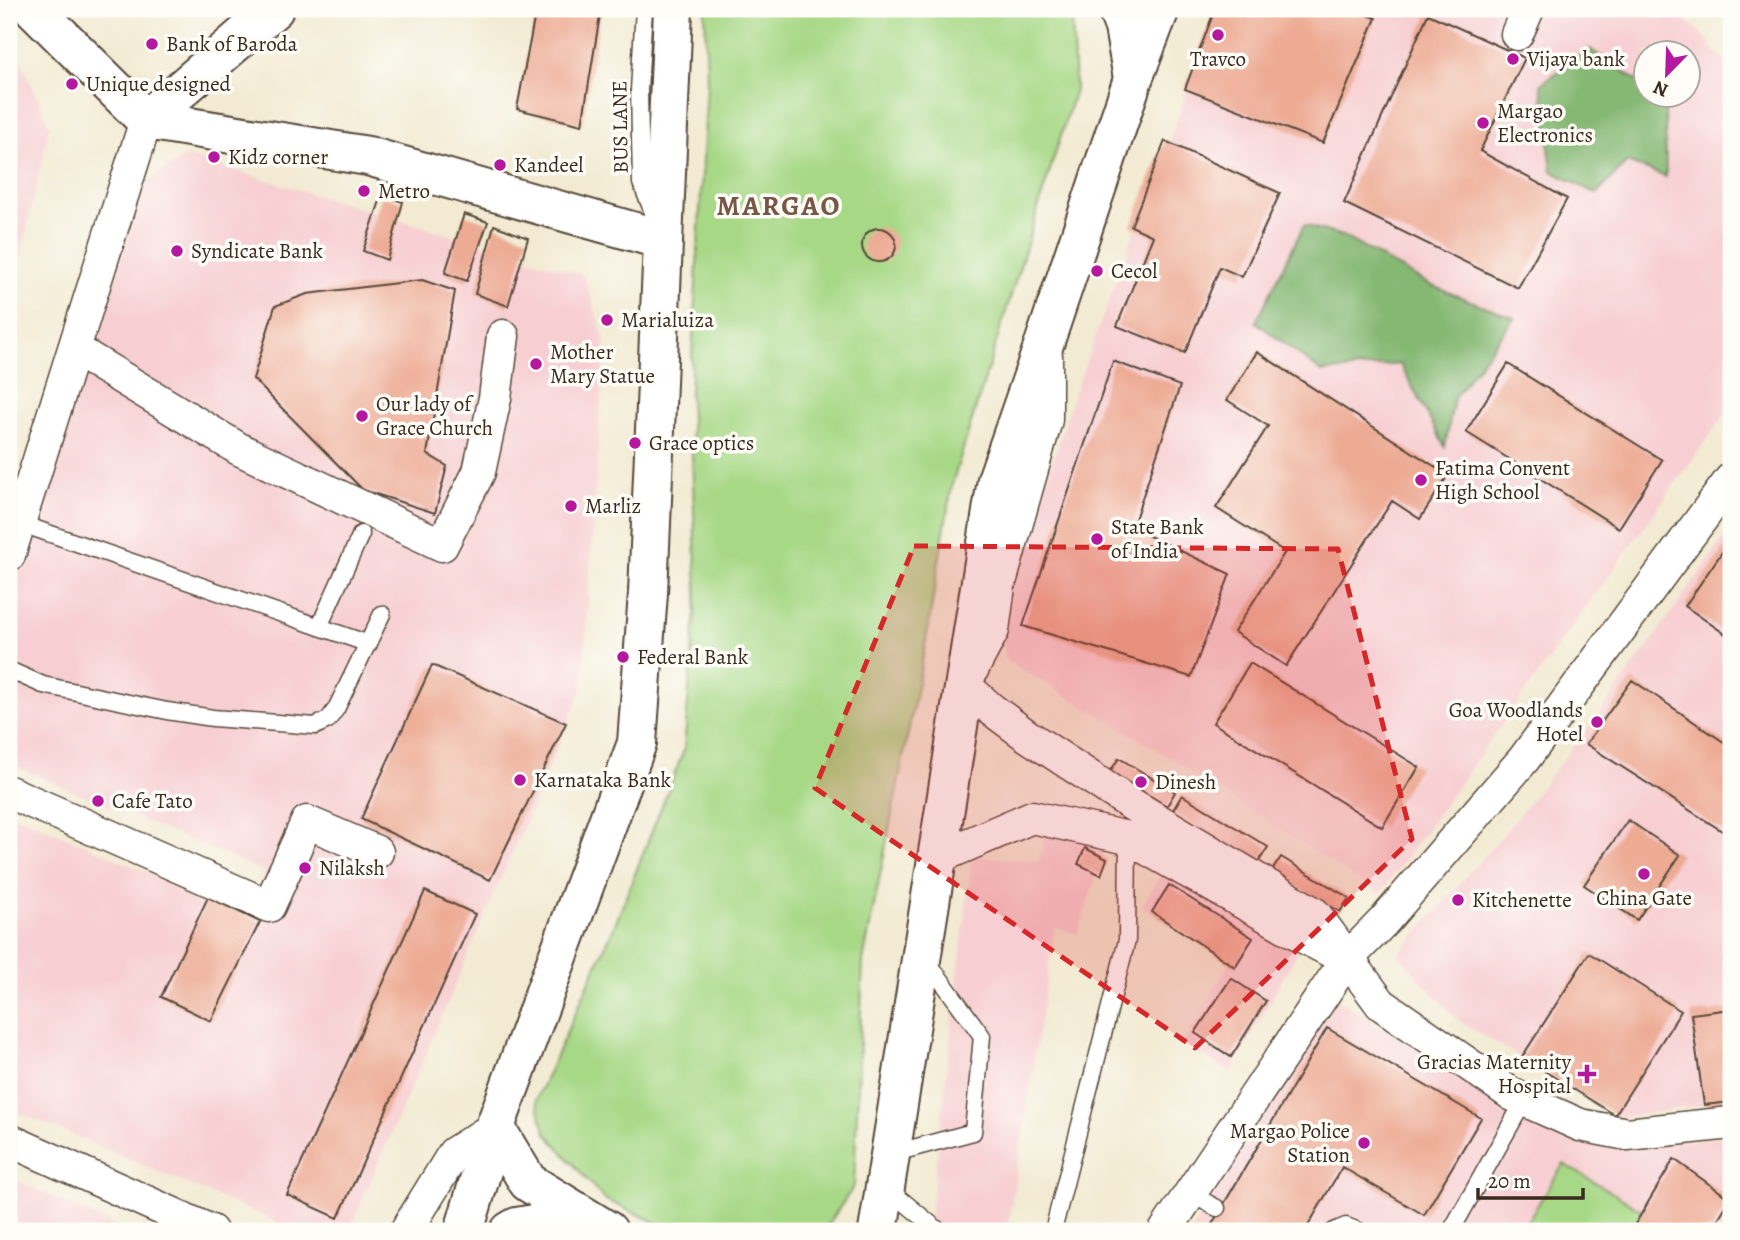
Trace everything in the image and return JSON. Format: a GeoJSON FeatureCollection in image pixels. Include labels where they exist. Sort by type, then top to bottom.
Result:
{"type":"FeatureCollection","features":[{"type":"Feature","properties":{"kind":"main road"},"geometry":{"type":"LineString","coordinates":[[34,9],[146,120],[368,156],[663,240]]}},
{"type":"Feature","properties":{"kind":"main road"},"geometry":{"type":"LineString","coordinates":[[146,120],[274,9]]}},
{"type":"Feature","properties":{"kind":"main road"},"geometry":{"type":"LineString","coordinates":[[464,1231],[495,1127],[637,743],[648,593],[673,9]]}},
{"type":"Feature","properties":{"kind":"main road"},"geometry":{"type":"LineString","coordinates":[[1117,9],[1124,27],[1133,79]]}},
{"type":"Feature","properties":{"kind":"main road"},"geometry":{"type":"LineString","coordinates":[[878,1231],[997,480],[1133,79],[1160,9]]}},
{"type":"Feature","properties":{"kind":"main road"},"geometry":{"type":"LineString","coordinates":[[495,1127],[527,1182],[594,1223]]}},
{"type":"Feature","properties":{"kind":"main road"},"geometry":{"type":"LineString","coordinates":[[510,1231],[517,1227],[594,1223]]}},
{"type":"Feature","properties":{"kind":"street"},"geometry":{"type":"LineString","coordinates":[[9,555],[146,120]]}},
{"type":"Feature","properties":{"kind":"street"},"geometry":{"type":"LineString","coordinates":[[74,349],[239,449],[442,545],[479,472],[495,398],[503,336]]}},
{"type":"Feature","properties":{"kind":"street"},"geometry":{"type":"LineString","coordinates":[[1165,1231],[1347,959],[1384,921],[1524,759],[1731,479]]}},
{"type":"Feature","properties":{"kind":"street"},"geometry":{"type":"LineString","coordinates":[[964,685],[1026,735],[1131,804],[1315,914],[1381,1004],[1513,1095],[1580,1125],[1627,1134],[1731,1123]]}},
{"type":"Feature","properties":{"kind":"street"},"geometry":{"type":"LineString","coordinates":[[9,792],[269,906],[307,822],[377,852]]}},
{"type":"Feature","properties":{"kind":"street"},"geometry":{"type":"LineString","coordinates":[[937,858],[1032,817],[1128,838],[1347,959]]}},
{"type":"Feature","properties":{"kind":"street"},"geometry":{"type":"LineString","coordinates":[[406,1231],[454,1153],[495,1127]]}},
{"type":"Feature","properties":{"kind":"street"},"geometry":{"type":"LineString","coordinates":[[9,1140],[211,1231]]}},
{"type":"Feature","properties":{"kind":"lane","name":"BUS LANE"},"geometry":{"type":"LineString","coordinates":[[644,9],[639,90],[641,183],[663,240]]}},
{"type":"Feature","properties":{"kind":"lane"},"geometry":{"type":"LineString","coordinates":[[19,523],[369,643]]}},
{"type":"Feature","properties":{"kind":"lane"},"geometry":{"type":"LineString","coordinates":[[319,627],[361,534]]}},
{"type":"Feature","properties":{"kind":"lane"},"geometry":{"type":"LineString","coordinates":[[9,670],[43,685],[122,703],[213,719],[315,726],[328,720],[337,709],[382,614]]}},
{"type":"Feature","properties":{"kind":"lane"},"geometry":{"type":"LineString","coordinates":[[1053,1231],[1127,940],[1131,804]]}},
{"type":"Feature","properties":{"kind":"lane"},"geometry":{"type":"LineString","coordinates":[[922,953],[982,1036],[973,1132],[887,1170],[939,1231]]}},
{"type":"Feature","properties":{"kind":"lane"},"geometry":{"type":"LineString","coordinates":[[1451,1231],[1524,1101]]}},
{"type":"Feature","properties":{"kind":"lane"},"geometry":{"type":"LineString","coordinates":[[1189,1193],[1217,1208]]}},
{"type":"Feature","properties":{"kind":"lane"},"geometry":{"type":"LineString","coordinates":[[1334,1231],[1346,1226],[1359,1231]]}},
{"type":"Feature","properties":{"kind":"highlighted area"},"geometry":{"type":"Polygon","coordinates":[[[914,546],[1338,549],[1412,839],[1195,1048],[815,788],[914,546]]]}},
{"type":"Feature","properties":{"kind":"shaded area"},"geometry":{"type":"Polygon","coordinates":[[[1218,9],[1673,9],[1708,39],[1711,48],[1731,65],[1731,406],[1380,894],[1153,747],[1004,659],[1002,617],[1074,394],[1218,9]]]}},
{"type":"Feature","properties":{"kind":"shaded area"},"geometry":{"type":"Polygon","coordinates":[[[9,46],[18,54],[50,126],[9,307],[9,46]]]}},
{"type":"Feature","properties":{"kind":"shaded area"},"geometry":{"type":"Polygon","coordinates":[[[186,156],[584,275],[605,342],[582,690],[349,1231],[298,1231],[9,1108],[9,812],[246,915],[265,872],[9,764],[9,578],[147,182],[186,156]]]}},
{"type":"Feature","properties":{"kind":"shaded area"},"geometry":{"type":"Polygon","coordinates":[[[1731,529],[1731,1100],[1621,1118],[1459,1021],[1398,955],[1507,830],[1604,708],[1731,529]]]}},
{"type":"Feature","properties":{"kind":"shaded area"},"geometry":{"type":"Polygon","coordinates":[[[1046,829],[1107,843],[1078,934],[1055,928],[1007,1231],[928,1231],[972,856],[1039,861],[1046,829]]]}},
{"type":"Feature","properties":{"kind":"shaded area"},"geometry":{"type":"Polygon","coordinates":[[[1165,867],[1302,944],[1231,1072],[1183,1044],[1230,961],[1142,906],[1165,867]]]}},
{"type":"Feature","properties":{"kind":"shaded area"},"geometry":{"type":"Polygon","coordinates":[[[1337,999],[1569,1141],[1642,1146],[1731,1135],[1731,1231],[1191,1231],[1337,999]]]}},
{"type":"Feature","properties":{"kind":"shaded area"},"geometry":{"type":"Polygon","coordinates":[[[9,1177],[125,1231],[9,1231],[9,1177]]]}},
{"type":"Feature","properties":{"kind":"green space"},"geometry":{"type":"Polygon","coordinates":[[[705,9],[1067,9],[1072,20],[1075,90],[952,484],[923,657],[863,961],[854,1186],[824,1231],[675,1231],[604,1199],[546,1133],[536,1100],[614,927],[684,750],[697,597],[690,393],[707,84],[705,9]]]}},
{"type":"Feature","properties":{"kind":"green space"},"geometry":{"type":"Polygon","coordinates":[[[1590,49],[1632,77],[1632,108],[1665,108],[1666,177],[1627,162],[1597,194],[1552,171],[1541,84],[1590,49]]]}},
{"type":"Feature","properties":{"kind":"green space"},"geometry":{"type":"Polygon","coordinates":[[[1304,225],[1342,236],[1430,285],[1514,318],[1454,398],[1445,447],[1400,364],[1322,372],[1256,322],[1304,225]]]}},
{"type":"Feature","properties":{"kind":"green space"},"geometry":{"type":"Polygon","coordinates":[[[1564,1164],[1643,1211],[1630,1231],[1521,1231],[1564,1164]]]}},
{"type":"Feature","properties":{"kind":"building"},"geometry":{"type":"Polygon","coordinates":[[[536,9],[601,9],[582,125],[517,109],[536,9]]]}},
{"type":"Feature","properties":{"kind":"building"},"geometry":{"type":"Polygon","coordinates":[[[1215,9],[1351,9],[1376,18],[1323,143],[1185,89],[1215,9]]]}},
{"type":"Feature","properties":{"kind":"building"},"geometry":{"type":"Polygon","coordinates":[[[1428,14],[1525,58],[1480,151],[1567,199],[1518,288],[1344,203],[1428,14]]]}},
{"type":"Feature","properties":{"kind":"building"},"geometry":{"type":"Polygon","coordinates":[[[1165,141],[1280,193],[1242,277],[1220,267],[1185,353],[1117,326],[1153,236],[1131,226],[1165,141]]]}},
{"type":"Feature","properties":{"kind":"building"},"geometry":{"type":"Polygon","coordinates":[[[382,195],[403,202],[387,260],[363,251],[382,195]]]}},
{"type":"Feature","properties":{"kind":"building"},"geometry":{"type":"Polygon","coordinates":[[[464,214],[488,222],[467,281],[445,273],[464,214]]]}},
{"type":"Feature","properties":{"kind":"building"},"geometry":{"type":"Polygon","coordinates":[[[494,225],[528,238],[508,306],[475,294],[494,225]]]}},
{"type":"Feature","properties":{"kind":"building"},"geometry":{"type":"Polygon","coordinates":[[[879,228],[891,233],[896,245],[891,257],[879,262],[867,257],[862,245],[867,233],[879,228]]]}},
{"type":"Feature","properties":{"kind":"building","name":"Our lady of Grace Church"},"geometry":{"type":"Polygon","coordinates":[[[422,280],[455,291],[427,454],[447,466],[435,513],[363,490],[253,379],[275,306],[307,294],[422,280]]]}},
{"type":"Feature","properties":{"kind":"building"},"geometry":{"type":"Polygon","coordinates":[[[1257,352],[1448,475],[1420,519],[1392,501],[1286,666],[1234,632],[1285,552],[1216,508],[1268,426],[1227,400],[1257,352]]]}},
{"type":"Feature","properties":{"kind":"building"},"geometry":{"type":"Polygon","coordinates":[[[1113,361],[1180,386],[1132,528],[1230,574],[1191,677],[1023,626],[1113,361]]]}},
{"type":"Feature","properties":{"kind":"building"},"geometry":{"type":"Polygon","coordinates":[[[1508,364],[1662,460],[1619,528],[1466,432],[1508,364]]]}},
{"type":"Feature","properties":{"kind":"building"},"geometry":{"type":"Polygon","coordinates":[[[1731,539],[1731,638],[1685,606],[1731,539]]]}},
{"type":"Feature","properties":{"kind":"building"},"geometry":{"type":"Polygon","coordinates":[[[1250,663],[1419,767],[1382,827],[1213,723],[1250,663]]]}},
{"type":"Feature","properties":{"kind":"building"},"geometry":{"type":"Polygon","coordinates":[[[432,665],[566,723],[490,880],[361,819],[432,665]]]}},
{"type":"Feature","properties":{"kind":"building"},"geometry":{"type":"Polygon","coordinates":[[[1632,680],[1731,747],[1730,836],[1586,744],[1632,680]]]}},
{"type":"Feature","properties":{"kind":"building"},"geometry":{"type":"Polygon","coordinates":[[[1119,758],[1175,792],[1167,806],[1110,772],[1119,758]]]}},
{"type":"Feature","properties":{"kind":"building"},"geometry":{"type":"Polygon","coordinates":[[[1182,795],[1268,847],[1258,863],[1172,812],[1182,795]]]}},
{"type":"Feature","properties":{"kind":"building"},"geometry":{"type":"Polygon","coordinates":[[[1628,820],[1680,855],[1637,920],[1584,885],[1628,820]]]}},
{"type":"Feature","properties":{"kind":"building"},"geometry":{"type":"Polygon","coordinates":[[[1085,848],[1107,859],[1101,875],[1078,864],[1085,848]]]}},
{"type":"Feature","properties":{"kind":"building"},"geometry":{"type":"Polygon","coordinates":[[[1281,857],[1349,898],[1340,912],[1272,871],[1281,857]]]}},
{"type":"Feature","properties":{"kind":"building"},"geometry":{"type":"Polygon","coordinates":[[[1169,885],[1253,938],[1235,967],[1152,912],[1169,885]]]}},
{"type":"Feature","properties":{"kind":"building"},"geometry":{"type":"Polygon","coordinates":[[[425,891],[475,914],[338,1218],[287,1195],[425,891]]]}},
{"type":"Feature","properties":{"kind":"building"},"geometry":{"type":"Polygon","coordinates":[[[208,897],[260,922],[211,1021],[161,997],[208,897]]]}},
{"type":"Feature","properties":{"kind":"building"},"geometry":{"type":"Polygon","coordinates":[[[1589,953],[1681,1011],[1615,1115],[1522,1057],[1589,953]]]}},
{"type":"Feature","properties":{"kind":"building"},"geometry":{"type":"Polygon","coordinates":[[[1231,978],[1266,1001],[1231,1057],[1195,1033],[1231,978]]]}},
{"type":"Feature","properties":{"kind":"building"},"geometry":{"type":"Polygon","coordinates":[[[1731,1009],[1731,1102],[1704,1105],[1691,1014],[1731,1009]]]}},
{"type":"Feature","properties":{"kind":"building","name":"Margao Police Station"},"geometry":{"type":"Polygon","coordinates":[[[1327,1028],[1481,1118],[1424,1215],[1342,1167],[1305,1231],[1208,1231],[1327,1028]]]}},
{"type":"Feature","properties":{"kind":"building"},"geometry":{"type":"Polygon","coordinates":[[[1674,1159],[1730,1199],[1711,1231],[1631,1231],[1674,1159]]]}},
{"type":"Feature","properties":{"kind":"place","name":"Travco"},"geometry":{"type":"Point","coordinates":[1218,35]}},
{"type":"Feature","properties":{"kind":"place","name":"Bank of Baroda"},"geometry":{"type":"Point","coordinates":[152,44]}},
{"type":"Feature","properties":{"kind":"place","name":"Vijaya bank"},"geometry":{"type":"Point","coordinates":[1513,59]}},
{"type":"Feature","properties":{"kind":"place","name":"Unique designed"},"geometry":{"type":"Point","coordinates":[72,84]}},
{"type":"Feature","properties":{"kind":"place","name":"Margao Electronics"},"geometry":{"type":"Point","coordinates":[1483,123]}},
{"type":"Feature","properties":{"kind":"place","name":"Kidz corner"},"geometry":{"type":"Point","coordinates":[214,157]}},
{"type":"Feature","properties":{"kind":"place","name":"Kandeel"},"geometry":{"type":"Point","coordinates":[500,165]}},
{"type":"Feature","properties":{"kind":"place","name":"Metro"},"geometry":{"type":"Point","coordinates":[364,191]}},
{"type":"Feature","properties":{"kind":"place","name":"Syndicate Bank"},"geometry":{"type":"Point","coordinates":[177,251]}},
{"type":"Feature","properties":{"kind":"place","name":"Cecol"},"geometry":{"type":"Point","coordinates":[1097,271]}},
{"type":"Feature","properties":{"kind":"place","name":"Marialuiza"},"geometry":{"type":"Point","coordinates":[607,320]}},
{"type":"Feature","properties":{"kind":"place","name":"Mother Mary Statue"},"geometry":{"type":"Point","coordinates":[536,364]}},
{"type":"Feature","properties":{"kind":"place","name":"Our lady of Grace Church"},"geometry":{"type":"Point","coordinates":[362,416]}},
{"type":"Feature","properties":{"kind":"place","name":"Grace optics"},"geometry":{"type":"Point","coordinates":[635,443]}},
{"type":"Feature","properties":{"kind":"place","name":"Fatima Convent High School"},"geometry":{"type":"Point","coordinates":[1421,480]}},
{"type":"Feature","properties":{"kind":"place","name":"Marliz"},"geometry":{"type":"Point","coordinates":[571,506]}},
{"type":"Feature","properties":{"kind":"place","name":"State Bank of India"},"geometry":{"type":"Point","coordinates":[1097,539]}},
{"type":"Feature","properties":{"kind":"place","name":"Federal Bank"},"geometry":{"type":"Point","coordinates":[623,657]}},
{"type":"Feature","properties":{"kind":"place","name":"Goa Woodlands Hotel"},"geometry":{"type":"Point","coordinates":[1597,722]}},
{"type":"Feature","properties":{"kind":"place","name":"Karnataka Bank"},"geometry":{"type":"Point","coordinates":[520,780]}},
{"type":"Feature","properties":{"kind":"place","name":"Dinesh"},"geometry":{"type":"Point","coordinates":[1141,782]}},
{"type":"Feature","properties":{"kind":"place","name":"Cafe Tato"},"geometry":{"type":"Point","coordinates":[98,801]}},
{"type":"Feature","properties":{"kind":"place","name":"Nilaksh"},"geometry":{"type":"Point","coordinates":[305,868]}},
{"type":"Feature","properties":{"kind":"place","name":"China Gate"},"geometry":{"type":"Point","coordinates":[1644,874]}},
{"type":"Feature","properties":{"kind":"place","name":"Kitchenette"},"geometry":{"type":"Point","coordinates":[1458,900]}},
{"type":"Feature","properties":{"kind":"place","name":"Gracias Maternity Hospital"},"geometry":{"type":"Point","coordinates":[1587,1074]}},
{"type":"Feature","properties":{"kind":"place","name":"Margao Police Station"},"geometry":{"type":"Point","coordinates":[1364,1143]}},
{"type":"Feature","properties":{"kind":"district","name":"MARGAO"},"geometry":{"type":"Point","coordinates":[779,206]}}]}
